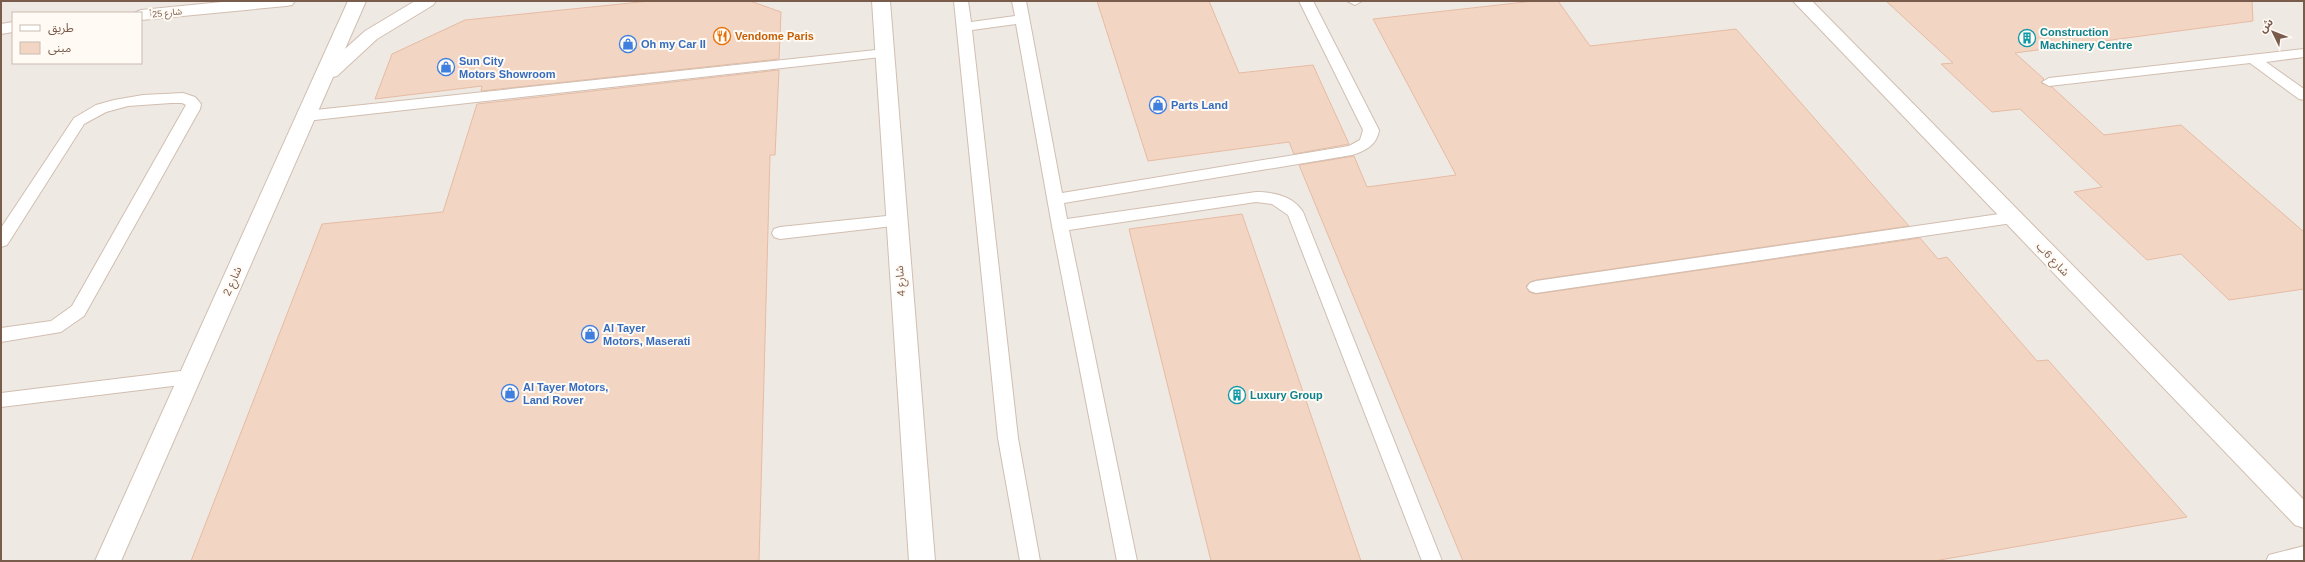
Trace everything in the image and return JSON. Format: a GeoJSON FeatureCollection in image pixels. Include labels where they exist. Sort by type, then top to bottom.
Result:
{"type":"FeatureCollection","features":[{"type":"Feature","properties":{"kind":"street","name":"شارع 25أ"},"geometry":{"type":"LineString","coordinates":[[142,15],[286,1]]}},
{"type":"Feature","properties":{"kind":"street","name":"شارع 2"},"geometry":{"type":"LineString","coordinates":[[108,561],[319,85],[358,1]]}},
{"type":"Feature","properties":{"kind":"street"},"geometry":{"type":"LineString","coordinates":[[319,85],[346,56],[371,35],[427,1]]}},
{"type":"Feature","properties":{"kind":"street","name":"شارع 4"},"geometry":{"type":"LineString","coordinates":[[881,1],[922,561]]}},
{"type":"Feature","properties":{"kind":"street","name":"شارع 6ب"},"geometry":{"type":"LineString","coordinates":[[1802,1],[2304,517]]}},
{"type":"Feature","properties":{"kind":"street"},"geometry":{"type":"LineString","coordinates":[[1,28],[12,27]]}},
{"type":"Feature","properties":{"kind":"lane"},"geometry":{"type":"LineString","coordinates":[[961,1],[966,27],[1008,438],[1030,561]]}},
{"type":"Feature","properties":{"kind":"lane"},"geometry":{"type":"LineString","coordinates":[[1018,1],[1060,226],[1127,561]]}},
{"type":"Feature","properties":{"kind":"lane"},"geometry":{"type":"LineString","coordinates":[[1055,199],[1352,150],[1367,142],[1371,136],[1371,130],[1306,1]]}},
{"type":"Feature","properties":{"kind":"lane"},"geometry":{"type":"LineString","coordinates":[[966,27],[1022,19]]}},
{"type":"Feature","properties":{"kind":"lane"},"geometry":{"type":"LineString","coordinates":[[306,116],[884,53]]}},
{"type":"Feature","properties":{"kind":"lane"},"geometry":{"type":"LineString","coordinates":[[2049,82],[2304,53]]}},
{"type":"Feature","properties":{"kind":"lane"},"geometry":{"type":"LineString","coordinates":[[2254,59],[2304,96]]}},
{"type":"Feature","properties":{"kind":"lane"},"geometry":{"type":"LineString","coordinates":[[1,241],[79,121],[85,116],[113,105],[174,98],[190,100],[194,104],[193,109],[78,311],[55,327],[1,335]]}},
{"type":"Feature","properties":{"kind":"lane"},"geometry":{"type":"LineString","coordinates":[[1060,226],[1256,197],[1273,198],[1289,205],[1295,212],[1428,544],[1432,561]]}},
{"type":"Feature","properties":{"kind":"lane"},"geometry":{"type":"LineString","coordinates":[[1536,287],[2013,218]]}},
{"type":"Feature","properties":{"kind":"lane"},"geometry":{"type":"LineString","coordinates":[[780,233],[896,221]]}},
{"type":"Feature","properties":{"kind":"lane"},"geometry":{"type":"LineString","coordinates":[[1,400],[189,377]]}},
{"type":"Feature","properties":{"kind":"lane"},"geometry":{"type":"LineString","coordinates":[[2276,561],[2304,555]]}},
{"type":"Feature","properties":{"kind":"shaded area"},"geometry":{"type":"Polygon","coordinates":[[[1,1],[2304,1],[2304,561],[1,561],[1,1]]]}},
{"type":"Feature","properties":{"kind":"building"},"geometry":{"type":"Polygon","coordinates":[[[650,1],[750,1],[781,12],[779,59],[481,91],[482,86],[375,99],[392,54],[465,20],[650,1]]]}},
{"type":"Feature","properties":{"kind":"building"},"geometry":{"type":"Polygon","coordinates":[[[1097,1],[1209,1],[1239,73],[1313,65],[1349,144],[1294,154],[1289,142],[1148,161],[1097,1]]]}},
{"type":"Feature","properties":{"kind":"building"},"geometry":{"type":"Polygon","coordinates":[[[1534,1],[1558,1],[1590,46],[1736,29],[1909,226],[1536,280],[1530,282],[1526,286],[1529,292],[1536,294],[1920,238],[1938,259],[1947,257],[2037,361],[2048,360],[2187,517],[1934,561],[1463,561],[1299,165],[1354,156],[1367,187],[1456,175],[1373,19],[1534,1]]]}},
{"type":"Feature","properties":{"kind":"building"},"geometry":{"type":"Polygon","coordinates":[[[1886,1],[2252,1],[2253,21],[2015,53],[2044,79],[2041,83],[2052,87],[2104,135],[2181,125],[2304,232],[2304,289],[2229,300],[2181,254],[2147,260],[2074,192],[2102,187],[2020,109],[1992,112],[1941,64],[1953,63],[1886,1]]]}},
{"type":"Feature","properties":{"kind":"building","name":"Al Tayer Motors, Land Rover"},"geometry":{"type":"Polygon","coordinates":[[[779,70],[775,155],[770,155],[759,561],[191,561],[322,224],[443,212],[477,104],[779,70]]]}},
{"type":"Feature","properties":{"kind":"building","name":"Luxury Group"},"geometry":{"type":"Polygon","coordinates":[[[1242,214],[1361,561],[1211,561],[1129,229],[1242,214]]]}},
{"type":"Feature","properties":{"kind":"place","name":"Vendome Paris"},"geometry":{"type":"Point","coordinates":[722,36]}},
{"type":"Feature","properties":{"kind":"place","name":"Construction Machinery Centre"},"geometry":{"type":"Point","coordinates":[2027,38]}},
{"type":"Feature","properties":{"kind":"place","name":"Oh my Car II"},"geometry":{"type":"Point","coordinates":[628,44]}},
{"type":"Feature","properties":{"kind":"place","name":"Sun City Motors Showroom"},"geometry":{"type":"Point","coordinates":[446,67]}},
{"type":"Feature","properties":{"kind":"place","name":"Parts Land"},"geometry":{"type":"Point","coordinates":[1158,105]}},
{"type":"Feature","properties":{"kind":"place","name":"Al Tayer Motors, Maserati"},"geometry":{"type":"Point","coordinates":[590,334]}},
{"type":"Feature","properties":{"kind":"place","name":"Al Tayer Motors, Land Rover"},"geometry":{"type":"Point","coordinates":[510,393]}},
{"type":"Feature","properties":{"kind":"place","name":"Luxury Group"},"geometry":{"type":"Point","coordinates":[1237,395]}}]}
